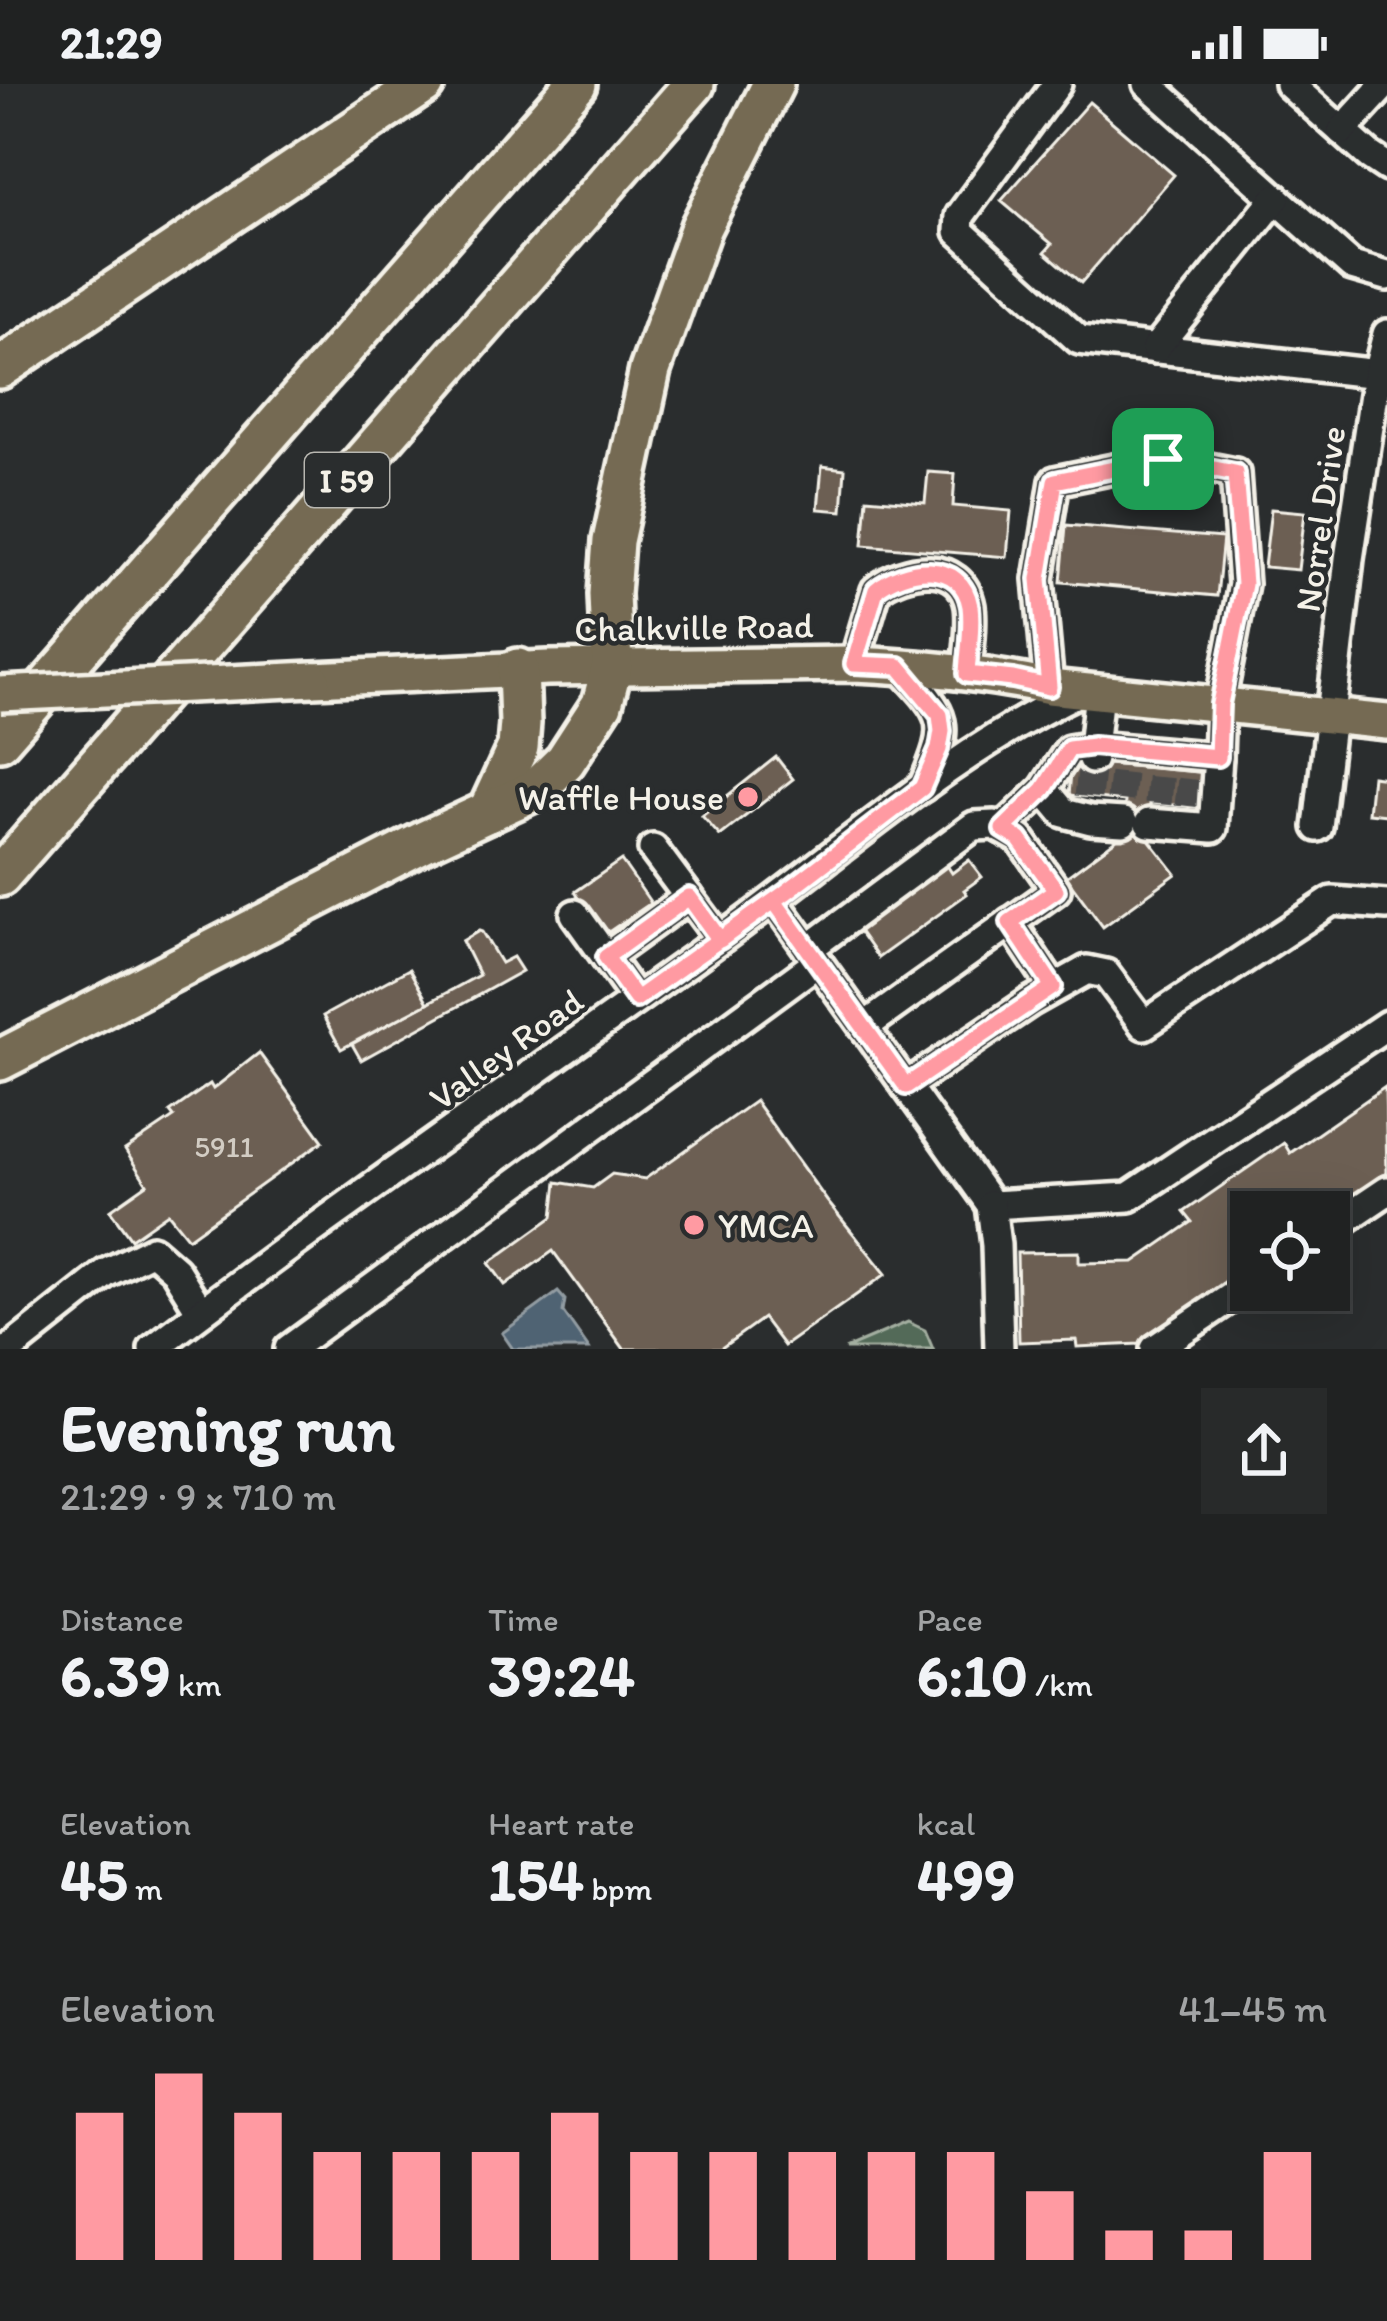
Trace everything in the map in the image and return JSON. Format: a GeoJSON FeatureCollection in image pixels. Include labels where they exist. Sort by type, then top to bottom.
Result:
{"type":"FeatureCollection","features":[{"type":"Feature","properties":{"kind":"highway"},"geometry":{"type":"LineString","coordinates":[[0,368],[424,84]]}},
{"type":"Feature","properties":{"kind":"highway","name":"I 59"},"geometry":{"type":"LineString","coordinates":[[0,740],[576,84]]}},
{"type":"Feature","properties":{"kind":"highway","name":"I 59"},"geometry":{"type":"LineString","coordinates":[[0,876],[694,84]]}},
{"type":"Feature","properties":{"kind":"highway"},"geometry":{"type":"LineString","coordinates":[[0,1060],[535,790],[565,761],[602,704],[611,666],[613,541],[650,370],[701,227],[773,84]]}},
{"type":"Feature","properties":{"kind":"highway"},"geometry":{"type":"LineString","coordinates":[[488,812],[518,747],[518,669]]}},
{"type":"Feature","properties":{"kind":"main road","name":"Chalkville Road"},"geometry":{"type":"LineString","coordinates":[[0,694],[518,669],[854,664],[1387,722]]}},
{"type":"Feature","properties":{"kind":"street"},"geometry":{"type":"LineString","coordinates":[[1057,84],[960,216],[959,231],[1079,340],[1382,375]]}},
{"type":"Feature","properties":{"kind":"street"},"geometry":{"type":"LineString","coordinates":[[1148,84],[1352,266],[1387,276]]}},
{"type":"Feature","properties":{"kind":"street"},"geometry":{"type":"LineString","coordinates":[[1290,84],[1387,167]]}},
{"type":"Feature","properties":{"kind":"street"},"geometry":{"type":"LineString","coordinates":[[1342,131],[1385,84]]}},
{"type":"Feature","properties":{"kind":"street"},"geometry":{"type":"LineString","coordinates":[[1155,349],[1276,198]]}},
{"type":"Feature","properties":{"kind":"street","name":"Norrel Drive"},"geometry":{"type":"LineString","coordinates":[[1318,827],[1349,559],[1387,334]]}},
{"type":"Feature","properties":{"kind":"street"},"geometry":{"type":"LineString","coordinates":[[1044,789],[1064,813],[1087,808],[1138,816],[1188,816],[1213,828],[1201,761],[1220,704],[1244,584],[1235,473],[1163,459],[1055,481],[1039,579],[1077,689],[1092,754]]}},
{"type":"Feature","properties":{"kind":"street"},"geometry":{"type":"LineString","coordinates":[[854,664],[876,590],[906,572],[932,570],[950,576],[965,590],[970,608],[967,674]]}},
{"type":"Feature","properties":{"kind":"street"},"geometry":{"type":"LineString","coordinates":[[899,666],[940,715],[939,749],[922,788]]}},
{"type":"Feature","properties":{"kind":"street","name":"Valley Road"},"geometry":{"type":"LineString","coordinates":[[154,1349],[774,901],[922,788],[1031,714],[1077,689]]}},
{"type":"Feature","properties":{"kind":"street"},"geometry":{"type":"LineString","coordinates":[[1003,829],[1044,789],[1069,749],[1201,761]]}},
{"type":"Feature","properties":{"kind":"street"},"geometry":{"type":"LineString","coordinates":[[289,1349],[813,956],[974,826],[994,825],[1019,839],[1056,890],[864,1027]]}},
{"type":"Feature","properties":{"kind":"street"},"geometry":{"type":"LineString","coordinates":[[653,849],[720,940]]}},
{"type":"Feature","properties":{"kind":"street"},"geometry":{"type":"LineString","coordinates":[[606,957],[689,897]]}},
{"type":"Feature","properties":{"kind":"street"},"geometry":{"type":"LineString","coordinates":[[774,901],[991,1205],[998,1349]]}},
{"type":"Feature","properties":{"kind":"street"},"geometry":{"type":"LineString","coordinates":[[906,1086],[1053,987],[1087,970],[1106,974],[1144,1025],[1332,901],[1387,905]]}},
{"type":"Feature","properties":{"kind":"street"},"geometry":{"type":"LineString","coordinates":[[574,914],[636,999]]}},
{"type":"Feature","properties":{"kind":"street"},"geometry":{"type":"LineString","coordinates":[[1010,922],[1053,987]]}},
{"type":"Feature","properties":{"kind":"street"},"geometry":{"type":"LineString","coordinates":[[991,1205],[1130,1197],[1387,1024]]}},
{"type":"Feature","properties":{"kind":"street"},"geometry":{"type":"LineString","coordinates":[[1350,1217],[1387,1191]]}},
{"type":"Feature","properties":{"kind":"street"},"geometry":{"type":"LineString","coordinates":[[10,1349],[106,1274],[152,1250],[175,1270],[201,1312]]}},
{"type":"Feature","properties":{"kind":"street"},"geometry":{"type":"LineString","coordinates":[[1155,1349],[1230,1298]]}},
{"type":"Feature","properties":{"kind":"green space"},"geometry":{"type":"Polygon","coordinates":[[[908,1322],[925,1330],[933,1349],[845,1349],[908,1322]]]}},
{"type":"Feature","properties":{"kind":"water"},"geometry":{"type":"Polygon","coordinates":[[[558,1292],[565,1300],[563,1312],[589,1349],[513,1349],[502,1333],[558,1292]]]}},
{"type":"Feature","properties":{"kind":"building"},"geometry":{"type":"Polygon","coordinates":[[[1089,102],[1174,175],[1081,283],[1045,252],[1052,244],[1001,201],[1089,102]]]}},
{"type":"Feature","properties":{"kind":"building"},"geometry":{"type":"Polygon","coordinates":[[[1143,416],[1179,421],[1175,449],[1139,444],[1143,416]]]}},
{"type":"Feature","properties":{"kind":"building"},"geometry":{"type":"Polygon","coordinates":[[[822,466],[845,469],[842,511],[818,509],[822,466]]]}},
{"type":"Feature","properties":{"kind":"building"},"geometry":{"type":"Polygon","coordinates":[[[928,472],[955,474],[953,506],[1011,511],[1007,557],[863,545],[867,498],[925,503],[928,472]]]}},
{"type":"Feature","properties":{"kind":"building"},"geometry":{"type":"Polygon","coordinates":[[[1271,509],[1305,512],[1298,570],[1264,567],[1271,509]]]}},
{"type":"Feature","properties":{"kind":"building"},"geometry":{"type":"Polygon","coordinates":[[[1066,525],[1223,538],[1217,596],[1061,582],[1066,525]]]}},
{"type":"Feature","properties":{"kind":"building"},"geometry":{"type":"Polygon","coordinates":[[[776,757],[793,779],[720,836],[702,816],[776,757]]]}},
{"type":"Feature","properties":{"kind":"building"},"geometry":{"type":"Polygon","coordinates":[[[1072,761],[1210,773],[1207,808],[1150,803],[1148,838],[1176,874],[1103,927],[1066,877],[1122,839],[1125,801],[1069,795],[1072,761]]]}},
{"type":"Feature","properties":{"kind":"building"},"geometry":{"type":"Polygon","coordinates":[[[1372,776],[1387,778],[1387,815],[1368,813],[1372,776]]]}},
{"type":"Feature","properties":{"kind":"building"},"geometry":{"type":"Polygon","coordinates":[[[621,860],[651,903],[604,935],[575,892],[621,860]]]}},
{"type":"Feature","properties":{"kind":"building"},"geometry":{"type":"Polygon","coordinates":[[[969,860],[982,877],[964,890],[967,894],[878,958],[857,928],[946,864],[952,873],[969,860]]]}},
{"type":"Feature","properties":{"kind":"building"},"geometry":{"type":"Polygon","coordinates":[[[479,931],[501,963],[513,957],[522,971],[361,1060],[352,1044],[479,975],[462,941],[479,931]]]}},
{"type":"Feature","properties":{"kind":"building"},"geometry":{"type":"Polygon","coordinates":[[[409,969],[428,1003],[341,1049],[323,1016],[409,969]]]}},
{"type":"Feature","properties":{"kind":"building"},"geometry":{"type":"Polygon","coordinates":[[[259,1053],[323,1141],[188,1238],[168,1213],[131,1239],[110,1210],[147,1184],[125,1150],[174,1117],[170,1112],[210,1084],[213,1089],[259,1053]]]}},
{"type":"Feature","properties":{"kind":"building"},"geometry":{"type":"Polygon","coordinates":[[[1385,1087],[1387,1173],[1350,1199],[1350,1191],[1230,1191],[1230,1282],[1140,1344],[1077,1347],[1076,1340],[1019,1342],[1017,1253],[1079,1252],[1079,1263],[1134,1262],[1192,1222],[1184,1212],[1284,1143],[1290,1153],[1385,1087]]]}},
{"type":"Feature","properties":{"kind":"building","name":"YMCA"},"geometry":{"type":"Polygon","coordinates":[[[755,1101],[886,1274],[784,1346],[763,1318],[720,1349],[624,1349],[553,1251],[505,1285],[489,1263],[553,1217],[557,1182],[593,1188],[612,1174],[645,1179],[755,1101]]]}},
{"type":"Feature","properties":{"kind":"tunnel"},"geometry":{"type":"LineString","coordinates":[[1088,797],[1092,762]]}},
{"type":"Feature","properties":{"kind":"tunnel"},"geometry":{"type":"LineString","coordinates":[[1120,800],[1124,765]]}},
{"type":"Feature","properties":{"kind":"tunnel"},"geometry":{"type":"LineString","coordinates":[[1158,804],[1161,769]]}},
{"type":"Feature","properties":{"kind":"tunnel"},"geometry":{"type":"LineString","coordinates":[[1188,806],[1192,771]]}},
{"type":"Feature","properties":{"kind":"place","name":"Waffle House"},"geometry":{"type":"Point","coordinates":[748,797]}},
{"type":"Feature","properties":{"kind":"place","name":"YMCA"},"geometry":{"type":"Point","coordinates":[694,1225]}},
{"type":"Feature","properties":{"kind":"route"},"geometry":{"type":"LineString","coordinates":[[1163,459],[1055,481],[1039,579],[1049,687],[967,674],[970,608],[965,590],[950,576],[932,570],[906,572],[876,590],[854,664],[899,666],[940,715],[939,749],[922,788],[785,893],[720,940],[636,999],[606,957],[689,897],[720,940],[774,901],[906,1086],[1053,987],[1010,922],[1056,890],[1019,839],[1003,829],[1044,789],[1069,749],[1093,746],[1218,757],[1220,704],[1244,584],[1235,473],[1163,459]]}}]}
